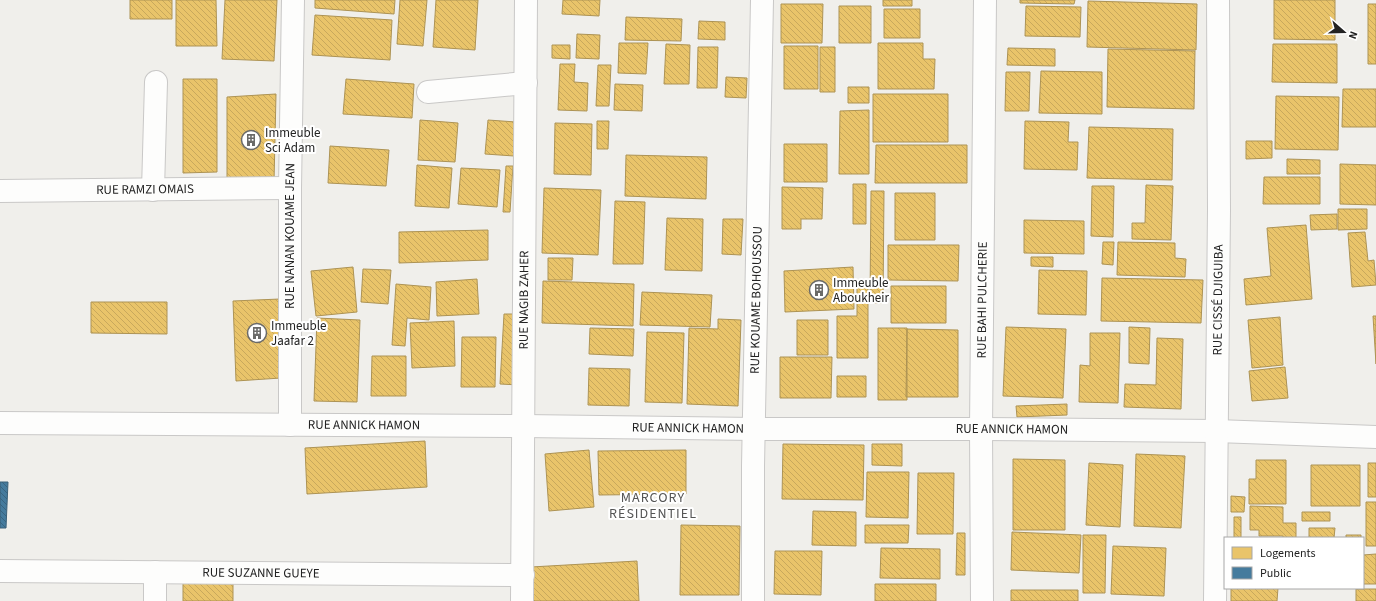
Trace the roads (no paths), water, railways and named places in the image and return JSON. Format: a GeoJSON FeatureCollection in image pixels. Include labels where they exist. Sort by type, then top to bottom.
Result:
{"type":"FeatureCollection","features":[{"type":"Feature","properties":{"kind":"street","name":"RUE NANAN KOUAME JEAN"},"geometry":{"type":"LineString","coordinates":[[290,425],[290,188],[293,0]]}},
{"type":"Feature","properties":{"kind":"street","name":"RUE NAGIB ZAHER"},"geometry":{"type":"LineString","coordinates":[[522,601],[526,0]]}},
{"type":"Feature","properties":{"kind":"street","name":"RUE KOUAME BOHOUSSOU"},"geometry":{"type":"LineString","coordinates":[[753,601],[753,466],[755,429],[762,0]]}},
{"type":"Feature","properties":{"kind":"street","name":"RUE BAHI PULCHERIE"},"geometry":{"type":"LineString","coordinates":[[982,601],[981,429],[985,0]]}},
{"type":"Feature","properties":{"kind":"street","name":"RUE CISSÉ DJIGUIBA"},"geometry":{"type":"LineString","coordinates":[[1215,601],[1219,210],[1218,0]]}},
{"type":"Feature","properties":{"kind":"street"},"geometry":{"type":"LineString","coordinates":[[153,190],[156,82]]}},
{"type":"Feature","properties":{"kind":"street"},"geometry":{"type":"LineString","coordinates":[[428,92],[526,83]]}},
{"type":"Feature","properties":{"kind":"street","name":"RUE RAMZI OMAIS"},"geometry":{"type":"LineString","coordinates":[[0,191],[290,188]]}},
{"type":"Feature","properties":{"kind":"street","name":"RUE ANNICK HAMON"},"geometry":{"type":"LineString","coordinates":[[0,423],[1216,431],[1376,437]]}},
{"type":"Feature","properties":{"kind":"street","name":"RUE SUZANNE GUEYE"},"geometry":{"type":"LineString","coordinates":[[0,571],[523,575]]}},
{"type":"Feature","properties":{"kind":"street"},"geometry":{"type":"LineString","coordinates":[[155,572],[155,601]]}},
{"type":"Feature","properties":{"kind":"place","name":"Immeuble Sci Adam"},"geometry":{"type":"Point","coordinates":[251,140]}},
{"type":"Feature","properties":{"kind":"place","name":"Immeuble Aboukheir"},"geometry":{"type":"Point","coordinates":[819,290]}},
{"type":"Feature","properties":{"kind":"place","name":"Immeuble Jaafar 2"},"geometry":{"type":"Point","coordinates":[257,333]}},
{"type":"Feature","properties":{"kind":"district","name":"MARCORY RÉSIDENTIEL"},"geometry":{"type":"Point","coordinates":[653,506]}}]}
